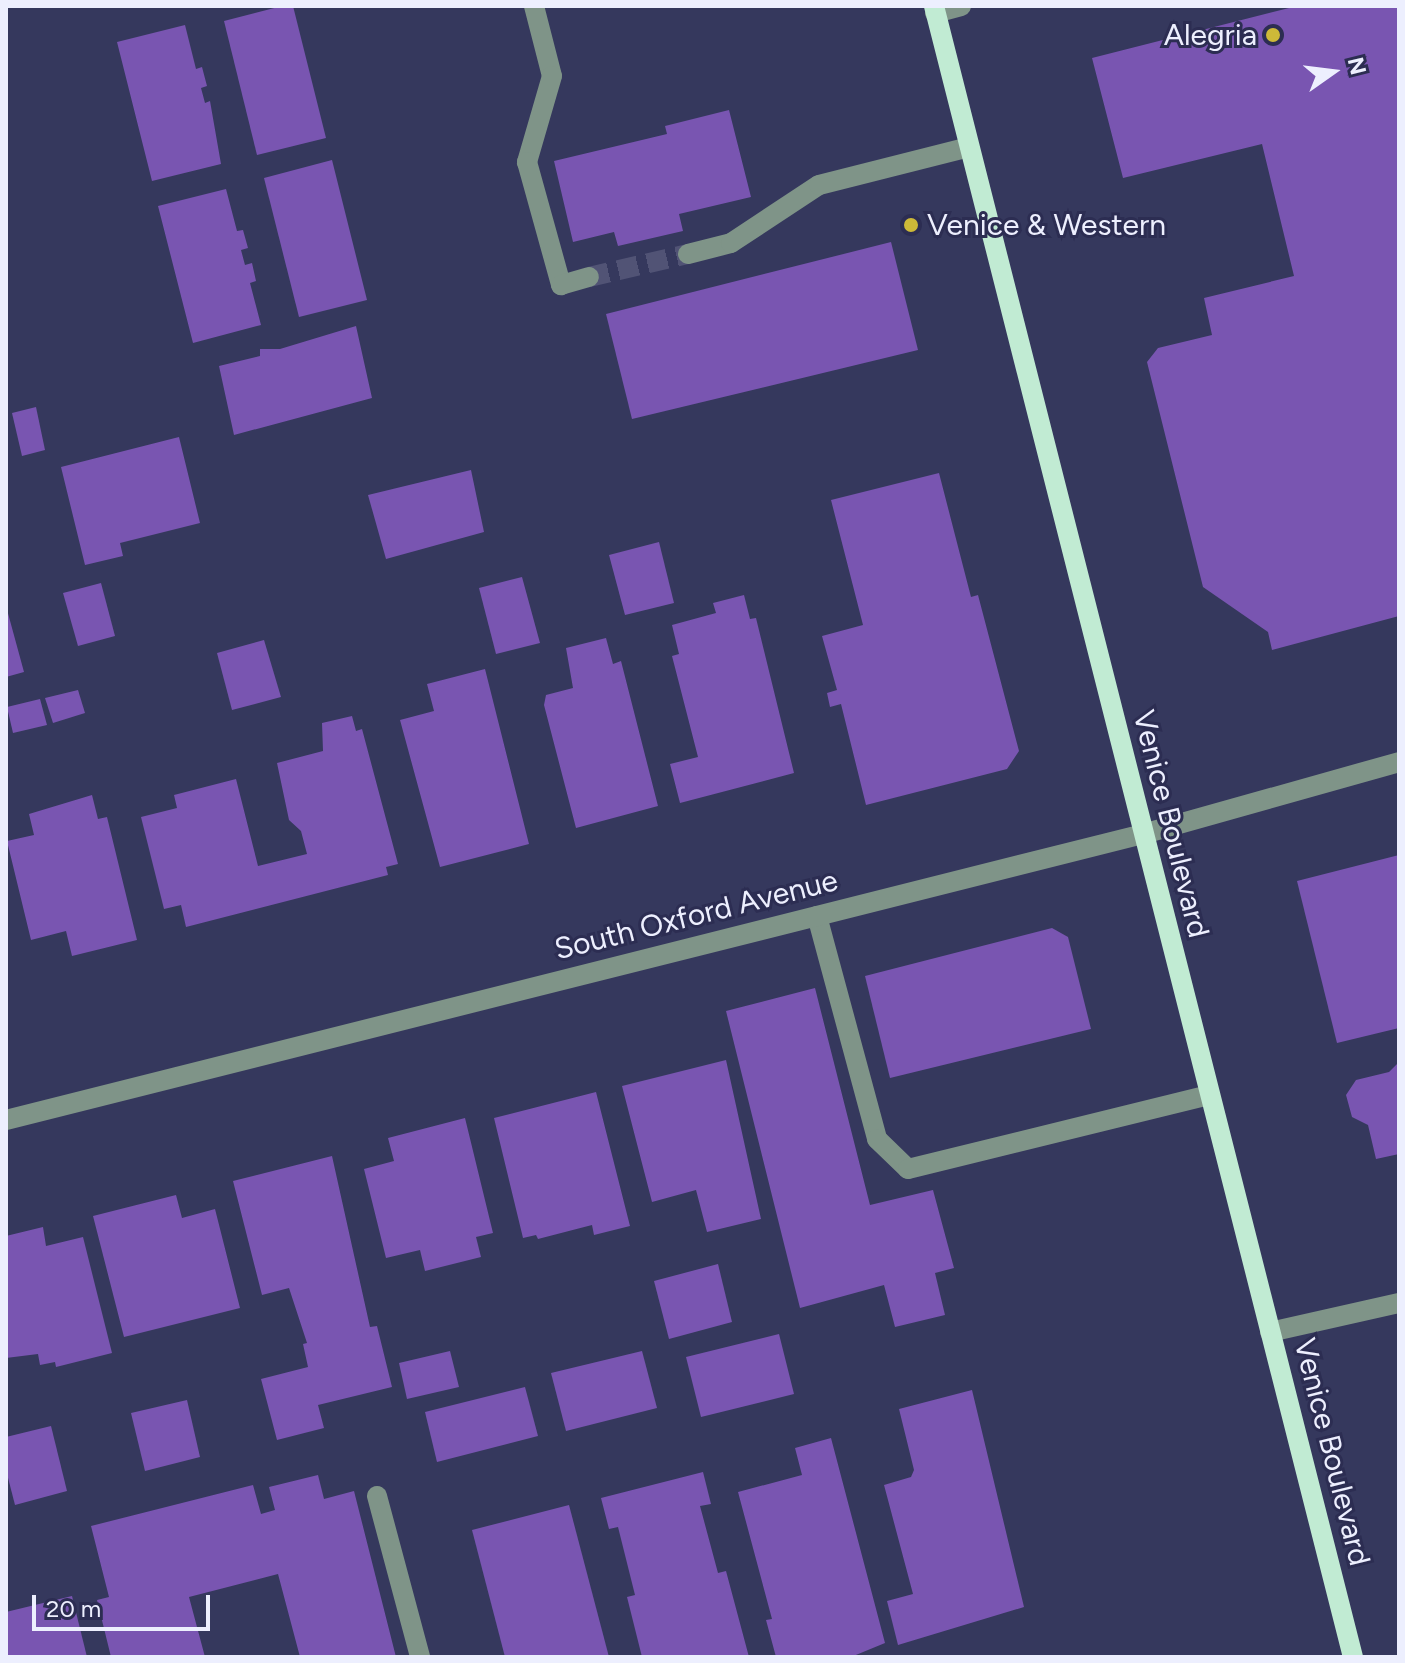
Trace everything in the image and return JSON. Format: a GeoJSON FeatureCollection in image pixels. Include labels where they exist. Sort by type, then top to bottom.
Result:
{"type":"FeatureCollection","features":[{"type":"Feature","properties":{"kind":"main road","name":"Venice Boulevard"},"geometry":{"type":"LineString","coordinates":[[934,9],[1353,1657]]}},
{"type":"Feature","properties":{"kind":"street"},"geometry":{"type":"LineString","coordinates":[[534,6],[552,76],[527,162],[561,285],[589,277]]}},
{"type":"Feature","properties":{"kind":"street"},"geometry":{"type":"LineString","coordinates":[[934,9],[961,6]]}},
{"type":"Feature","properties":{"kind":"street"},"geometry":{"type":"LineString","coordinates":[[688,254],[731,243],[819,185],[969,147]]}},
{"type":"Feature","properties":{"kind":"street","name":"South Oxford Avenue"},"geometry":{"type":"LineString","coordinates":[[6,1120],[1143,834],[1399,762]]}},
{"type":"Feature","properties":{"kind":"street"},"geometry":{"type":"LineString","coordinates":[[817,916],[877,1139],[908,1169],[1209,1095]]}},
{"type":"Feature","properties":{"kind":"street"},"geometry":{"type":"LineString","coordinates":[[1270,1332],[1399,1303]]}},
{"type":"Feature","properties":{"kind":"street"},"geometry":{"type":"LineString","coordinates":[[377,1496],[420,1657]]}},
{"type":"Feature","properties":{"kind":"building"},"geometry":{"type":"Polygon","coordinates":[[[293,6],[326,138],[257,155],[224,21],[293,6]]]}},
{"type":"Feature","properties":{"kind":"building"},"geometry":{"type":"Polygon","coordinates":[[[1297,6],[1399,6],[1399,616],[1272,650],[1268,632],[1203,587],[1147,362],[1158,348],[1212,335],[1204,298],[1294,276],[1262,144],[1123,178],[1092,58],[1297,6]]]}},
{"type":"Feature","properties":{"kind":"building"},"geometry":{"type":"Polygon","coordinates":[[[185,25],[196,69],[202,67],[207,86],[201,88],[205,103],[210,101],[221,164],[152,181],[117,42],[185,25]]]}},
{"type":"Feature","properties":{"kind":"building"},"geometry":{"type":"Polygon","coordinates":[[[729,110],[751,197],[679,214],[683,231],[618,246],[614,232],[573,242],[554,161],[667,134],[665,126],[729,110]]]}},
{"type":"Feature","properties":{"kind":"building"},"geometry":{"type":"Polygon","coordinates":[[[332,160],[367,300],[299,317],[264,178],[332,160]]]}},
{"type":"Feature","properties":{"kind":"building"},"geometry":{"type":"Polygon","coordinates":[[[226,189],[237,231],[243,230],[248,248],[241,250],[245,265],[252,263],[256,281],[250,283],[261,325],[193,343],[158,206],[226,189]]]}},
{"type":"Feature","properties":{"kind":"building"},"geometry":{"type":"Polygon","coordinates":[[[891,242],[918,350],[632,419],[606,314],[891,242]]]}},
{"type":"Feature","properties":{"kind":"building"},"geometry":{"type":"Polygon","coordinates":[[[356,326],[372,398],[234,435],[219,366],[260,356],[260,349],[280,349],[356,326]]]}},
{"type":"Feature","properties":{"kind":"building"},"geometry":{"type":"Polygon","coordinates":[[[36,407],[45,450],[22,456],[12,413],[36,407]]]}},
{"type":"Feature","properties":{"kind":"building"},"geometry":{"type":"Polygon","coordinates":[[[179,437],[200,523],[120,543],[123,556],[85,565],[61,467],[179,437]]]}},
{"type":"Feature","properties":{"kind":"building"},"geometry":{"type":"Polygon","coordinates":[[[471,470],[484,532],[386,559],[368,495],[471,470]]]}},
{"type":"Feature","properties":{"kind":"building"},"geometry":{"type":"Polygon","coordinates":[[[939,473],[971,597],[978,595],[1019,751],[1007,769],[866,805],[841,704],[830,707],[827,693],[837,690],[822,636],[863,625],[831,500],[939,473]]]}},
{"type":"Feature","properties":{"kind":"building"},"geometry":{"type":"Polygon","coordinates":[[[659,542],[674,603],[625,615],[609,555],[659,542]]]}},
{"type":"Feature","properties":{"kind":"building"},"geometry":{"type":"Polygon","coordinates":[[[522,577],[540,643],[496,654],[479,588],[522,577]]]}},
{"type":"Feature","properties":{"kind":"building"},"geometry":{"type":"Polygon","coordinates":[[[101,583],[115,636],[78,646],[63,593],[101,583]]]}},
{"type":"Feature","properties":{"kind":"building"},"geometry":{"type":"Polygon","coordinates":[[[744,595],[750,619],[756,618],[794,773],[680,803],[670,764],[698,757],[672,656],[679,654],[672,625],[716,613],[713,603],[744,595]]]}},
{"type":"Feature","properties":{"kind":"building"},"geometry":{"type":"Polygon","coordinates":[[[6,606],[24,672],[6,677],[6,606]]]}},
{"type":"Feature","properties":{"kind":"building"},"geometry":{"type":"Polygon","coordinates":[[[606,638],[613,664],[621,661],[658,806],[576,828],[544,705],[546,695],[573,688],[566,648],[606,638]]]}},
{"type":"Feature","properties":{"kind":"building"},"geometry":{"type":"Polygon","coordinates":[[[264,640],[281,697],[232,710],[217,653],[264,640]]]}},
{"type":"Feature","properties":{"kind":"building"},"geometry":{"type":"Polygon","coordinates":[[[485,669],[529,844],[440,867],[400,720],[434,711],[427,684],[485,669]]]}},
{"type":"Feature","properties":{"kind":"building"},"geometry":{"type":"Polygon","coordinates":[[[78,690],[85,713],[53,723],[45,698],[78,690]]]}},
{"type":"Feature","properties":{"kind":"building"},"geometry":{"type":"Polygon","coordinates":[[[40,699],[47,725],[13,733],[7,707],[40,699]]]}},
{"type":"Feature","properties":{"kind":"building"},"geometry":{"type":"Polygon","coordinates":[[[352,716],[356,731],[362,729],[398,864],[386,867],[388,875],[186,927],[181,905],[164,909],[141,817],[177,808],[174,795],[236,779],[258,866],[307,854],[301,831],[289,820],[277,763],[323,751],[322,723],[352,716]]]}},
{"type":"Feature","properties":{"kind":"building"},"geometry":{"type":"Polygon","coordinates":[[[92,795],[98,819],[107,817],[137,940],[72,956],[66,931],[31,940],[7,841],[34,835],[29,814],[92,795]]]}},
{"type":"Feature","properties":{"kind":"building"},"geometry":{"type":"Polygon","coordinates":[[[1399,855],[1399,1028],[1337,1043],[1297,881],[1399,855]]]}},
{"type":"Feature","properties":{"kind":"building"},"geometry":{"type":"Polygon","coordinates":[[[1052,928],[1068,937],[1091,1029],[890,1078],[865,976],[1052,928]]]}},
{"type":"Feature","properties":{"kind":"building"},"geometry":{"type":"Polygon","coordinates":[[[815,988],[870,1205],[933,1190],[954,1268],[935,1273],[945,1315],[895,1327],[884,1285],[800,1308],[726,1011],[815,988]]]}},
{"type":"Feature","properties":{"kind":"building"},"geometry":{"type":"Polygon","coordinates":[[[726,1060],[761,1219],[707,1232],[696,1190],[652,1202],[622,1086],[726,1060]]]}},
{"type":"Feature","properties":{"kind":"building"},"geometry":{"type":"Polygon","coordinates":[[[1399,1062],[1399,1154],[1376,1159],[1368,1125],[1352,1117],[1346,1095],[1356,1080],[1389,1072],[1399,1062]]]}},
{"type":"Feature","properties":{"kind":"building"},"geometry":{"type":"Polygon","coordinates":[[[596,1092],[630,1226],[594,1235],[592,1225],[538,1239],[536,1235],[523,1238],[494,1118],[596,1092]]]}},
{"type":"Feature","properties":{"kind":"building"},"geometry":{"type":"Polygon","coordinates":[[[465,1118],[493,1233],[476,1237],[481,1257],[425,1271],[420,1250],[386,1258],[364,1169],[394,1161],[388,1138],[465,1118]]]}},
{"type":"Feature","properties":{"kind":"building"},"geometry":{"type":"Polygon","coordinates":[[[332,1156],[370,1327],[377,1326],[392,1387],[318,1405],[324,1428],[277,1440],[261,1379],[308,1367],[303,1344],[307,1343],[289,1288],[262,1295],[233,1181],[332,1156]]]}},
{"type":"Feature","properties":{"kind":"building"},"geometry":{"type":"Polygon","coordinates":[[[176,1195],[182,1218],[215,1209],[240,1308],[124,1337],[93,1216],[176,1195]]]}},
{"type":"Feature","properties":{"kind":"building"},"geometry":{"type":"Polygon","coordinates":[[[43,1227],[46,1246],[83,1237],[112,1353],[56,1367],[55,1362],[40,1365],[38,1354],[6,1358],[6,1236],[43,1227]]]}},
{"type":"Feature","properties":{"kind":"building"},"geometry":{"type":"Polygon","coordinates":[[[718,1264],[732,1322],[669,1339],[654,1281],[718,1264]]]}},
{"type":"Feature","properties":{"kind":"building"},"geometry":{"type":"Polygon","coordinates":[[[779,1334],[794,1394],[701,1417],[686,1357],[779,1334]]]}},
{"type":"Feature","properties":{"kind":"building"},"geometry":{"type":"Polygon","coordinates":[[[450,1351],[459,1387],[407,1399],[399,1363],[450,1351]]]}},
{"type":"Feature","properties":{"kind":"building"},"geometry":{"type":"Polygon","coordinates":[[[642,1351],[657,1408],[566,1431],[551,1373],[642,1351]]]}},
{"type":"Feature","properties":{"kind":"building"},"geometry":{"type":"Polygon","coordinates":[[[525,1387],[538,1436],[437,1462],[425,1412],[525,1387]]]}},
{"type":"Feature","properties":{"kind":"building"},"geometry":{"type":"Polygon","coordinates":[[[972,1390],[1024,1607],[898,1645],[887,1601],[913,1594],[884,1485],[911,1477],[914,1470],[899,1409],[972,1390]]]}},
{"type":"Feature","properties":{"kind":"building"},"geometry":{"type":"Polygon","coordinates":[[[187,1400],[200,1457],[145,1471],[131,1413],[187,1400]]]}},
{"type":"Feature","properties":{"kind":"building"},"geometry":{"type":"Polygon","coordinates":[[[51,1426],[67,1491],[15,1505],[6,1470],[6,1437],[51,1426]]]}},
{"type":"Feature","properties":{"kind":"building"},"geometry":{"type":"Polygon","coordinates":[[[831,1438],[885,1643],[851,1657],[776,1657],[766,1620],[772,1619],[738,1492],[802,1475],[795,1448],[831,1438]]]}},
{"type":"Feature","properties":{"kind":"building"},"geometry":{"type":"Polygon","coordinates":[[[703,1472],[711,1504],[700,1506],[718,1573],[726,1571],[749,1657],[642,1657],[627,1597],[635,1595],[618,1527],[609,1529],[601,1498],[703,1472]]]}},
{"type":"Feature","properties":{"kind":"building"},"geometry":{"type":"Polygon","coordinates":[[[318,1475],[324,1499],[354,1491],[396,1657],[300,1657],[278,1574],[189,1597],[205,1657],[111,1657],[97,1600],[109,1597],[91,1526],[253,1485],[261,1514],[275,1510],[269,1487],[318,1475]]]}},
{"type":"Feature","properties":{"kind":"building"},"geometry":{"type":"Polygon","coordinates":[[[569,1505],[609,1657],[505,1657],[472,1530],[569,1505]]]}},
{"type":"Feature","properties":{"kind":"building"},"geometry":{"type":"Polygon","coordinates":[[[72,1596],[87,1657],[6,1657],[6,1612],[72,1596]]]}},
{"type":"Feature","properties":{"kind":"tunnel"},"geometry":{"type":"LineString","coordinates":[[589,277],[688,254]]}},
{"type":"Feature","properties":{"kind":"place","name":"Alegria"},"geometry":{"type":"Point","coordinates":[1273,35]}},
{"type":"Feature","properties":{"kind":"place","name":"Venice & Western"},"geometry":{"type":"Point","coordinates":[911,225]}}]}
